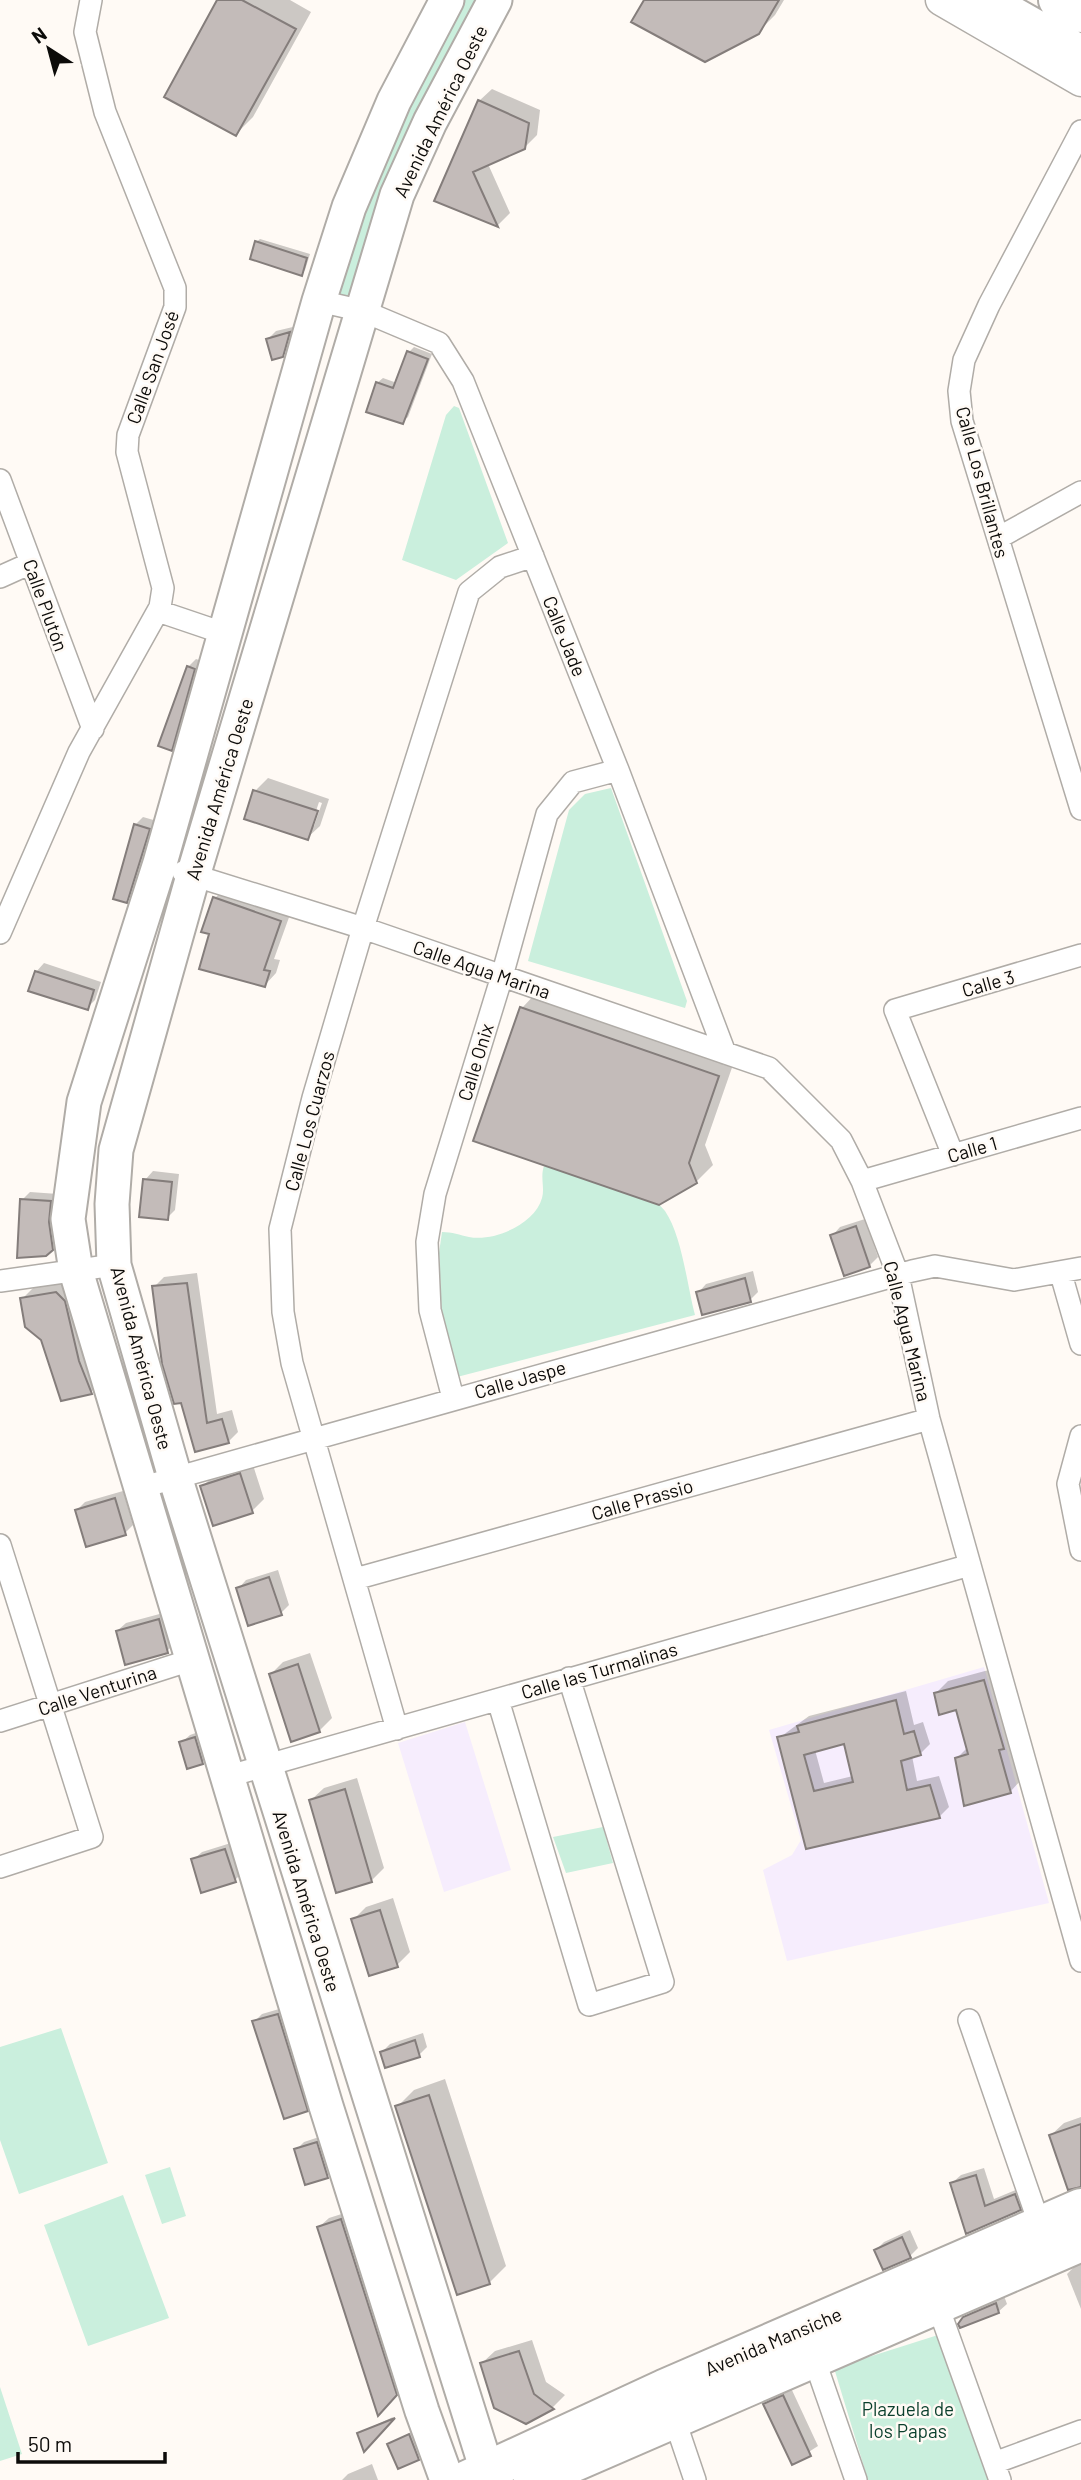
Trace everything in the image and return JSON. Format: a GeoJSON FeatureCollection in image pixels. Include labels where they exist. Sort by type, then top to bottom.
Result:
{"type":"FeatureCollection","features":[{"type":"Feature","properties":{"kind":"highway"},"geometry":{"type":"LineString","coordinates":[[984,0],[1081,55]]}},
{"type":"Feature","properties":{"kind":"highway"},"geometry":{"type":"LineString","coordinates":[[1058,0],[1081,13]]}},
{"type":"Feature","properties":{"kind":"highway","name":"Avenida Mansiche"},"geometry":{"type":"LineString","coordinates":[[932,2290],[1040,2226],[1081,2208]]}},
{"type":"Feature","properties":{"kind":"highway","name":"Avenida Mansiche"},"geometry":{"type":"LineString","coordinates":[[481,2477],[669,2404],[932,2290],[1081,2242]]}},
{"type":"Feature","properties":{"kind":"highway","name":"Avenida Mansiche"},"geometry":{"type":"LineString","coordinates":[[533,2480],[669,2404]]}},
{"type":"Feature","properties":{"kind":"main road","name":"Avenida América Oeste"},"geometry":{"type":"LineString","coordinates":[[447,0],[394,101],[358,179],[319,301],[160,863],[84,1102],[68,1219],[76,1270],[326,2106],[422,2411],[447,2480]]}},
{"type":"Feature","properties":{"kind":"main road","name":"Avenida América Oeste"},"geometry":{"type":"LineString","coordinates":[[481,2477],[175,1477],[114,1265],[112,1204],[116,1150],[193,876],[397,195],[430,122],[495,0]]}},
{"type":"Feature","properties":{"kind":"street","name":"Calle San José"},"geometry":{"type":"LineString","coordinates":[[0,933],[79,752],[158,611],[163,588],[128,443],[135,413],[175,307],[175,288],[105,111],[85,32],[90,0]]}},
{"type":"Feature","properties":{"kind":"street"},"geometry":{"type":"LineString","coordinates":[[941,0],[1081,81]]}},
{"type":"Feature","properties":{"kind":"street","name":"Calle Los Brillantes"},"geometry":{"type":"LineString","coordinates":[[1081,131],[989,305],[964,360],[959,391],[962,421],[1081,809]]}},
{"type":"Feature","properties":{"kind":"street","name":"Calle Jade"},"geometry":{"type":"LineString","coordinates":[[319,301],[363,311],[439,343],[463,381],[618,770],[725,1053]]}},
{"type":"Feature","properties":{"kind":"street","name":"Calle Plutón"},"geometry":{"type":"LineString","coordinates":[[0,480],[93,729]]}},
{"type":"Feature","properties":{"kind":"street"},"geometry":{"type":"LineString","coordinates":[[998,538],[1081,492]]}},
{"type":"Feature","properties":{"kind":"street","name":"Calle Los Cuarzos"},"geometry":{"type":"LineString","coordinates":[[397,1729],[292,1363],[283,1312],[280,1229],[313,1098],[363,928],[470,592],[500,567],[533,556]]}},
{"type":"Feature","properties":{"kind":"street"},"geometry":{"type":"LineString","coordinates":[[0,577],[31,563]]}},
{"type":"Feature","properties":{"kind":"street"},"geometry":{"type":"LineString","coordinates":[[158,611],[226,634]]}},
{"type":"Feature","properties":{"kind":"street","name":"Calle Onix"},"geometry":{"type":"LineString","coordinates":[[453,1398],[430,1310],[427,1242],[435,1194],[502,976],[547,814],[573,782],[618,770]]}},
{"type":"Feature","properties":{"kind":"street","name":"Calle Agua Marina"},"geometry":{"type":"LineString","coordinates":[[160,863],[193,876],[363,928],[769,1068],[841,1140],[862,1181],[898,1275],[929,1419],[1074,1908],[1081,1961]]}},
{"type":"Feature","properties":{"kind":"street","name":"Calle 3"},"geometry":{"type":"LineString","coordinates":[[953,1155],[895,1010],[1081,955]]}},
{"type":"Feature","properties":{"kind":"street","name":"Calle 1"},"geometry":{"type":"LineString","coordinates":[[862,1181],[1081,1118]]}},
{"type":"Feature","properties":{"kind":"street"},"geometry":{"type":"LineString","coordinates":[[0,1281],[114,1265]]}},
{"type":"Feature","properties":{"kind":"street","name":"Calle Jaspe"},"geometry":{"type":"LineString","coordinates":[[143,1488],[453,1398],[935,1266],[1014,1280],[1071,1271]]}},
{"type":"Feature","properties":{"kind":"street"},"geometry":{"type":"LineString","coordinates":[[1071,1271],[1081,1344]]}},
{"type":"Feature","properties":{"kind":"street","name":"Calle Prassio"},"geometry":{"type":"LineString","coordinates":[[355,1579],[929,1419]]}},
{"type":"Feature","properties":{"kind":"street"},"geometry":{"type":"LineString","coordinates":[[1081,1436],[1068,1484],[1081,1550]]}},
{"type":"Feature","properties":{"kind":"street"},"geometry":{"type":"LineString","coordinates":[[0,1867],[92,1837],[2,1557]]}},
{"type":"Feature","properties":{"kind":"street","name":"Calle las Turmalinas"},"geometry":{"type":"LineString","coordinates":[[229,1776],[970,1564]]}},
{"type":"Feature","properties":{"kind":"street","name":"Calle Venturina"},"geometry":{"type":"LineString","coordinates":[[0,1721],[194,1659]]}},
{"type":"Feature","properties":{"kind":"street"},"geometry":{"type":"LineString","coordinates":[[498,1700],[589,2005],[663,1982],[569,1678]]}},
{"type":"Feature","properties":{"kind":"street"},"geometry":{"type":"LineString","coordinates":[[969,2020],[1040,2226]]}},
{"type":"Feature","properties":{"kind":"street"},"geometry":{"type":"LineString","coordinates":[[932,2290],[997,2472],[1081,2431]]}},
{"type":"Feature","properties":{"kind":"street"},"geometry":{"type":"LineString","coordinates":[[809,2343],[856,2480]]}},
{"type":"Feature","properties":{"kind":"street"},"geometry":{"type":"LineString","coordinates":[[669,2404],[695,2480]]}},
{"type":"Feature","properties":{"kind":"shaded area"},"geometry":{"type":"Polygon","coordinates":[[[984,1667],[1049,1903],[787,1961],[763,1870],[792,1855],[801,1840],[769,1730],[984,1667]]]}},
{"type":"Feature","properties":{"kind":"shaded area"},"geometry":{"type":"Polygon","coordinates":[[[465,1722],[511,1870],[444,1892],[398,1743],[465,1722]]]}},
{"type":"Feature","properties":{"kind":"green space"},"geometry":{"type":"Polygon","coordinates":[[[457,0],[489,0],[357,302],[328,293],[369,168],[457,0]]]}},
{"type":"Feature","properties":{"kind":"green space"},"geometry":{"type":"Polygon","coordinates":[[[454,406],[459,408],[508,543],[456,580],[402,560],[446,415],[454,406]]]}},
{"type":"Feature","properties":{"kind":"green space"},"geometry":{"type":"Polygon","coordinates":[[[611,788],[687,1001],[685,1008],[528,961],[569,810],[585,794],[611,788]]]}},
{"type":"Feature","properties":{"kind":"green space"},"geometry":{"type":"Polygon","coordinates":[[[544,1166],[609,1182],[656,1202],[665,1211],[676,1234],[695,1315],[457,1377],[442,1320],[439,1253],[442,1232],[469,1237],[490,1237],[522,1223],[531,1216],[542,1198],[544,1166]]]}},
{"type":"Feature","properties":{"kind":"green space"},"geometry":{"type":"Polygon","coordinates":[[[603,1827],[613,1863],[566,1873],[553,1837],[603,1827]]]}},
{"type":"Feature","properties":{"kind":"green space"},"geometry":{"type":"Polygon","coordinates":[[[61,2028],[108,2163],[19,2194],[0,2140],[0,2047],[61,2028]]]}},
{"type":"Feature","properties":{"kind":"green space"},"geometry":{"type":"Polygon","coordinates":[[[170,2167],[186,2216],[162,2224],[145,2175],[170,2167]]]}},
{"type":"Feature","properties":{"kind":"green space"},"geometry":{"type":"Polygon","coordinates":[[[123,2195],[169,2318],[88,2346],[44,2225],[123,2195]]]}},
{"type":"Feature","properties":{"kind":"green space","name":"Plazuela de los Papas"},"geometry":{"type":"Polygon","coordinates":[[[938,2335],[989,2480],[868,2480],[834,2368],[938,2335]]]}},
{"type":"Feature","properties":{"kind":"green space"},"geometry":{"type":"Polygon","coordinates":[[[0,2387],[22,2454],[0,2461],[0,2387]]]}},
{"type":"Feature","properties":{"kind":"building"},"geometry":{"type":"Polygon","coordinates":[[[217,0],[242,0],[296,29],[236,136],[164,97],[217,0]]]}},
{"type":"Feature","properties":{"kind":"building"},"geometry":{"type":"Polygon","coordinates":[[[644,0],[779,0],[759,34],[705,62],[631,22],[644,0]]]}},
{"type":"Feature","properties":{"kind":"building"},"geometry":{"type":"Polygon","coordinates":[[[478,100],[529,123],[525,149],[473,172],[498,227],[434,201],[478,100]]]}},
{"type":"Feature","properties":{"kind":"building"},"geometry":{"type":"Polygon","coordinates":[[[255,241],[307,258],[302,276],[250,259],[255,241]]]}},
{"type":"Feature","properties":{"kind":"building"},"geometry":{"type":"Polygon","coordinates":[[[290,332],[283,357],[272,360],[266,339],[290,332]]]}},
{"type":"Feature","properties":{"kind":"building"},"geometry":{"type":"Polygon","coordinates":[[[407,351],[428,359],[403,424],[366,412],[376,382],[393,388],[407,351]]]}},
{"type":"Feature","properties":{"kind":"building"},"geometry":{"type":"Polygon","coordinates":[[[187,666],[195,669],[172,751],[158,746],[187,666]]]}},
{"type":"Feature","properties":{"kind":"building"},"geometry":{"type":"Polygon","coordinates":[[[253,790],[318,811],[308,840],[244,819],[253,790]]]}},
{"type":"Feature","properties":{"kind":"building"},"geometry":{"type":"Polygon","coordinates":[[[134,824],[150,829],[127,903],[113,899],[134,824]]]}},
{"type":"Feature","properties":{"kind":"building"},"geometry":{"type":"Polygon","coordinates":[[[213,897],[281,921],[264,970],[270,971],[265,987],[199,969],[209,934],[201,932],[213,897]]]}},
{"type":"Feature","properties":{"kind":"building"},"geometry":{"type":"Polygon","coordinates":[[[35,971],[94,990],[88,1010],[28,991],[35,971]]]}},
{"type":"Feature","properties":{"kind":"building"},"geometry":{"type":"Polygon","coordinates":[[[520,1007],[719,1076],[689,1163],[697,1183],[659,1205],[473,1141],[520,1007]]]}},
{"type":"Feature","properties":{"kind":"building"},"geometry":{"type":"Polygon","coordinates":[[[143,1179],[172,1182],[168,1220],[139,1217],[143,1179]]]}},
{"type":"Feature","properties":{"kind":"building"},"geometry":{"type":"Polygon","coordinates":[[[20,1199],[51,1201],[49,1222],[53,1250],[46,1256],[17,1258],[20,1199]]]}},
{"type":"Feature","properties":{"kind":"building"},"geometry":{"type":"Polygon","coordinates":[[[856,1226],[870,1267],[844,1276],[830,1235],[856,1226]]]}},
{"type":"Feature","properties":{"kind":"building"},"geometry":{"type":"Polygon","coordinates":[[[745,1278],[751,1302],[702,1315],[696,1292],[745,1278]]]}},
{"type":"Feature","properties":{"kind":"building"},"geometry":{"type":"Polygon","coordinates":[[[187,1283],[207,1423],[222,1419],[229,1443],[195,1452],[181,1403],[174,1404],[162,1364],[152,1286],[187,1283]]]}},
{"type":"Feature","properties":{"kind":"building"},"geometry":{"type":"Polygon","coordinates":[[[56,1292],[65,1301],[79,1361],[92,1394],[61,1401],[41,1340],[25,1327],[20,1298],[56,1292]]]}},
{"type":"Feature","properties":{"kind":"building"},"geometry":{"type":"Polygon","coordinates":[[[240,1473],[253,1513],[213,1526],[200,1486],[240,1473]]]}},
{"type":"Feature","properties":{"kind":"building"},"geometry":{"type":"Polygon","coordinates":[[[115,1498],[126,1535],[86,1547],[75,1510],[115,1498]]]}},
{"type":"Feature","properties":{"kind":"building"},"geometry":{"type":"Polygon","coordinates":[[[269,1577],[282,1615],[248,1626],[236,1588],[269,1577]]]}},
{"type":"Feature","properties":{"kind":"building"},"geometry":{"type":"Polygon","coordinates":[[[159,1619],[168,1653],[125,1665],[116,1631],[159,1619]]]}},
{"type":"Feature","properties":{"kind":"building"},"geometry":{"type":"Polygon","coordinates":[[[298,1664],[320,1732],[291,1742],[269,1674],[298,1664]]]}},
{"type":"Feature","properties":{"kind":"building"},"geometry":{"type":"Polygon","coordinates":[[[984,1680],[1004,1749],[999,1750],[1011,1793],[964,1806],[955,1758],[968,1754],[956,1710],[939,1715],[934,1693],[984,1680]]]}},
{"type":"Feature","properties":{"kind":"building"},"geometry":{"type":"Polygon","coordinates":[[[896,1700],[904,1734],[914,1731],[921,1755],[901,1761],[907,1790],[930,1785],[940,1818],[806,1849],[777,1737],[799,1732],[797,1726],[896,1700]],[[844,1744],[804,1755],[814,1791],[853,1782],[844,1744]]]}},
{"type":"Feature","properties":{"kind":"building"},"geometry":{"type":"Polygon","coordinates":[[[195,1737],[203,1764],[187,1769],[179,1742],[195,1737]]]}},
{"type":"Feature","properties":{"kind":"building"},"geometry":{"type":"Polygon","coordinates":[[[345,1789],[372,1882],[336,1893],[309,1800],[345,1789]]]}},
{"type":"Feature","properties":{"kind":"building"},"geometry":{"type":"Polygon","coordinates":[[[225,1849],[236,1882],[201,1893],[191,1859],[225,1849]]]}},
{"type":"Feature","properties":{"kind":"building"},"geometry":{"type":"Polygon","coordinates":[[[380,1910],[398,1967],[369,1976],[351,1919],[380,1910]]]}},
{"type":"Feature","properties":{"kind":"building"},"geometry":{"type":"Polygon","coordinates":[[[278,2014],[308,2111],[284,2119],[252,2021],[278,2014]]]}},
{"type":"Feature","properties":{"kind":"building"},"geometry":{"type":"Polygon","coordinates":[[[415,2040],[420,2057],[385,2068],[380,2052],[415,2040]]]}},
{"type":"Feature","properties":{"kind":"building"},"geometry":{"type":"Polygon","coordinates":[[[429,2095],[490,2284],[457,2295],[395,2106],[429,2095]]]}},
{"type":"Feature","properties":{"kind":"building"},"geometry":{"type":"Polygon","coordinates":[[[1081,2124],[1081,2187],[1068,2190],[1049,2135],[1081,2124]]]}},
{"type":"Feature","properties":{"kind":"building"},"geometry":{"type":"Polygon","coordinates":[[[317,2142],[328,2178],[305,2185],[294,2149],[317,2142]]]}},
{"type":"Feature","properties":{"kind":"building"},"geometry":{"type":"Polygon","coordinates":[[[976,2175],[985,2206],[1015,2194],[1021,2210],[966,2234],[950,2183],[976,2175]]]}},
{"type":"Feature","properties":{"kind":"building"},"geometry":{"type":"Polygon","coordinates":[[[341,2219],[397,2395],[378,2416],[317,2227],[341,2219]]]}},
{"type":"Feature","properties":{"kind":"building"},"geometry":{"type":"Polygon","coordinates":[[[902,2237],[911,2258],[883,2270],[874,2250],[902,2237]]]}},
{"type":"Feature","properties":{"kind":"building"},"geometry":{"type":"Polygon","coordinates":[[[996,2303],[999,2313],[960,2328],[958,2324],[963,2317],[996,2303]]]}},
{"type":"Feature","properties":{"kind":"building"},"geometry":{"type":"Polygon","coordinates":[[[519,2351],[534,2394],[554,2409],[526,2424],[494,2408],[480,2363],[519,2351]]]}},
{"type":"Feature","properties":{"kind":"building"},"geometry":{"type":"Polygon","coordinates":[[[783,2395],[811,2456],[792,2465],[763,2404],[783,2395]]]}},
{"type":"Feature","properties":{"kind":"building"},"geometry":{"type":"Polygon","coordinates":[[[395,2418],[364,2452],[357,2433],[395,2418]]]}},
{"type":"Feature","properties":{"kind":"building"},"geometry":{"type":"Polygon","coordinates":[[[409,2434],[419,2460],[398,2469],[387,2444],[409,2434]]]}}]}
